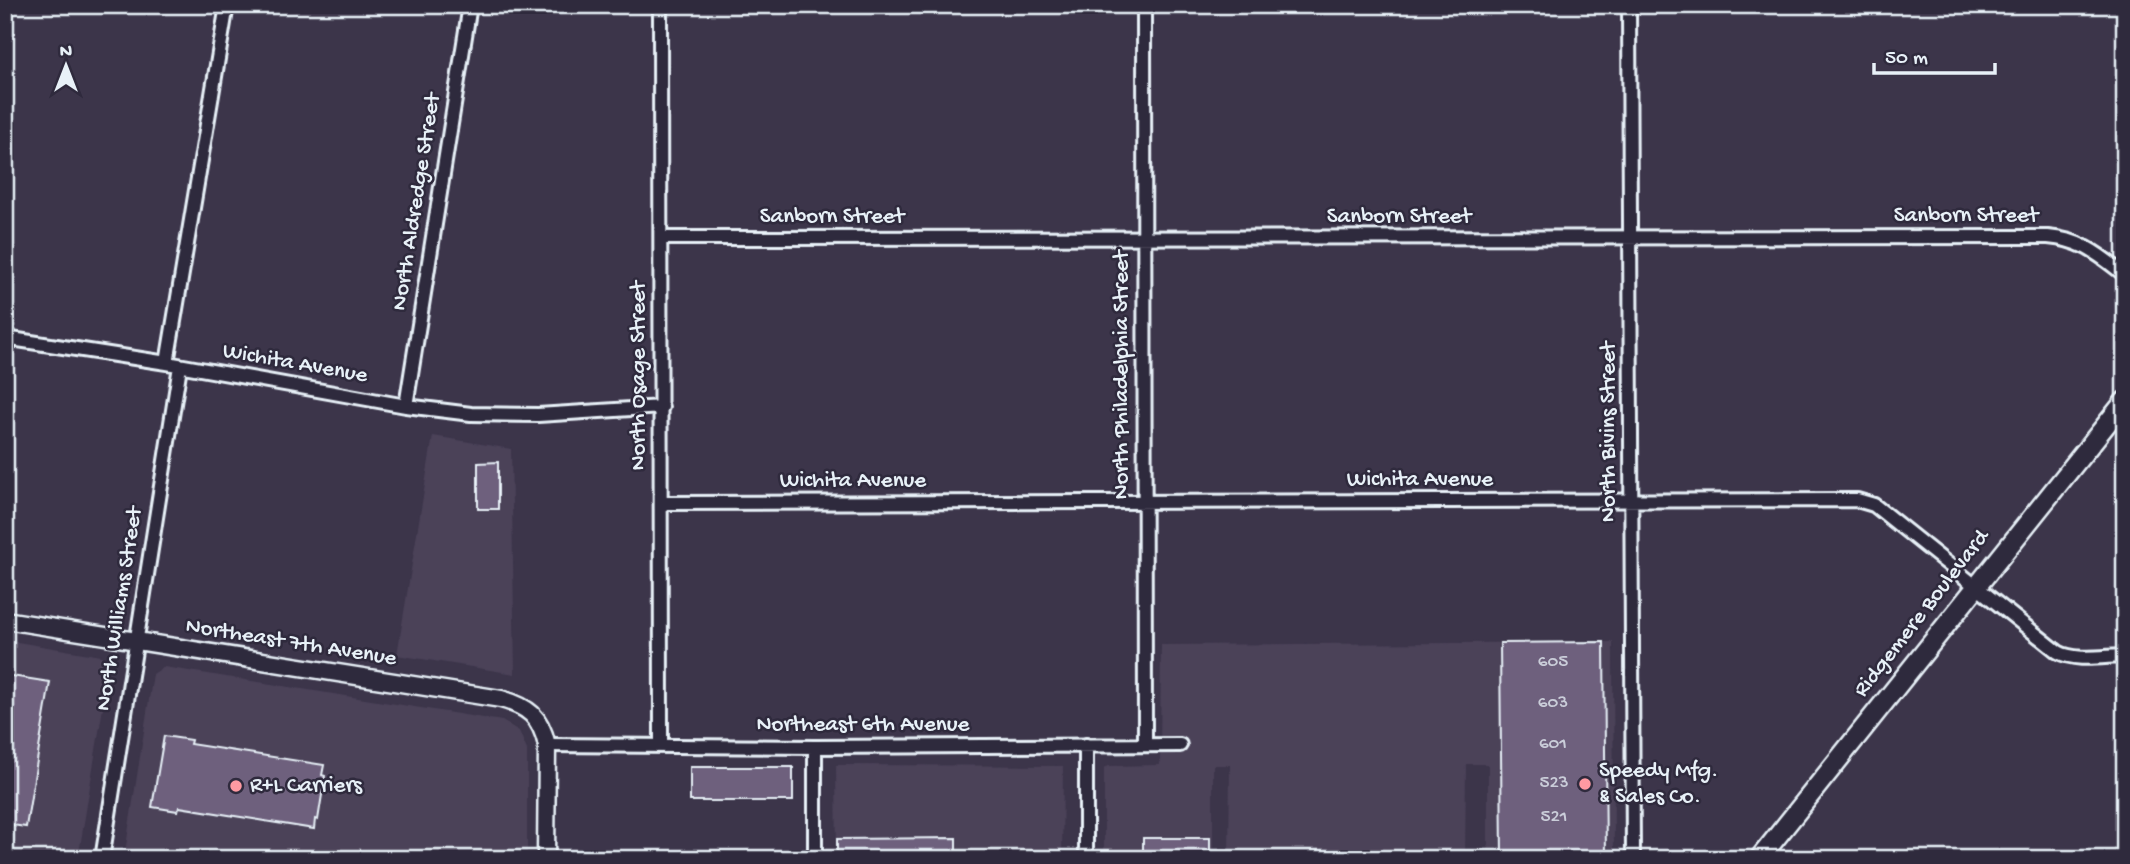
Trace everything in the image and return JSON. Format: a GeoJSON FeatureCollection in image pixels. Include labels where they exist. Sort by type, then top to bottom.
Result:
{"type":"FeatureCollection","features":[{"type":"Feature","properties":{"kind":"main road","name":"Ridgemere Boulevard"},"geometry":{"type":"LineString","coordinates":[[1759,859],[2125,401]]}},
{"type":"Feature","properties":{"kind":"street"},"geometry":{"type":"LineString","coordinates":[[167,363],[227,5]]}},
{"type":"Feature","properties":{"kind":"street","name":"North Aldredge Street"},"geometry":{"type":"LineString","coordinates":[[406,405],[470,5]]}},
{"type":"Feature","properties":{"kind":"street","name":"North Osage Street"},"geometry":{"type":"LineString","coordinates":[[660,5],[661,746]]}},
{"type":"Feature","properties":{"kind":"street","name":"North Philadelphia Street"},"geometry":{"type":"LineString","coordinates":[[1144,5],[1145,745]]}},
{"type":"Feature","properties":{"kind":"street","name":"North Bivins Street"},"geometry":{"type":"LineString","coordinates":[[1629,5],[1633,859]]}},
{"type":"Feature","properties":{"kind":"street","name":"Sanborn Street"},"geometry":{"type":"LineString","coordinates":[[662,238],[2057,238],[2080,243],[2125,275]]}},
{"type":"Feature","properties":{"kind":"street","name":"Wichita Avenue"},"geometry":{"type":"LineString","coordinates":[[5,338],[471,414],[662,407]]}},
{"type":"Feature","properties":{"kind":"street","name":"North Williams Street"},"geometry":{"type":"LineString","coordinates":[[102,859],[180,366]]}},
{"type":"Feature","properties":{"kind":"street","name":"Wichita Avenue"},"geometry":{"type":"LineString","coordinates":[[662,503],[1866,502],[2063,655],[2125,656]]}},
{"type":"Feature","properties":{"kind":"street","name":"Northeast 7th Avenue"},"geometry":{"type":"LineString","coordinates":[[5,620],[501,699],[531,712],[544,731],[547,745]]}},
{"type":"Feature","properties":{"kind":"street"},"geometry":{"type":"LineString","coordinates":[[546,859],[547,745]]}},
{"type":"Feature","properties":{"kind":"street","name":"Northeast 6th Avenue"},"geometry":{"type":"LineString","coordinates":[[547,745],[1180,745]]}},
{"type":"Feature","properties":{"kind":"street"},"geometry":{"type":"LineString","coordinates":[[1086,745],[1086,859]]}},
{"type":"Feature","properties":{"kind":"street"},"geometry":{"type":"LineString","coordinates":[[815,747],[815,859]]}},
{"type":"Feature","properties":{"kind":"shaded area"},"geometry":{"type":"Polygon","coordinates":[[[433,436],[511,449],[515,674],[397,655],[433,436]]]}},
{"type":"Feature","properties":{"kind":"shaded area"},"geometry":{"type":"Polygon","coordinates":[[[5,640],[101,656],[110,665],[78,859],[5,859],[5,640]]]}},
{"type":"Feature","properties":{"kind":"shaded area"},"geometry":{"type":"Polygon","coordinates":[[[1613,642],[1614,859],[1488,859],[1488,764],[1466,764],[1465,859],[1229,859],[1230,765],[1213,765],[1213,859],[1104,859],[1104,768],[1160,765],[1161,645],[1613,642]]]}},
{"type":"Feature","properties":{"kind":"shaded area"},"geometry":{"type":"Polygon","coordinates":[[[164,667],[502,721],[519,731],[527,750],[527,859],[124,859],[153,674],[164,667]]]}},
{"type":"Feature","properties":{"kind":"shaded area"},"geometry":{"type":"Polygon","coordinates":[[[836,765],[1063,766],[1062,859],[837,859],[836,765]]]}},
{"type":"Feature","properties":{"kind":"building"},"geometry":{"type":"Polygon","coordinates":[[[498,462],[498,509],[478,509],[478,463],[498,462]]]}},
{"type":"Feature","properties":{"kind":"building"},"geometry":{"type":"Polygon","coordinates":[[[1604,642],[1606,859],[1502,859],[1500,643],[1604,642]]]}},
{"type":"Feature","properties":{"kind":"building"},"geometry":{"type":"Polygon","coordinates":[[[5,675],[50,682],[26,827],[5,824],[5,675]]]}},
{"type":"Feature","properties":{"kind":"building"},"geometry":{"type":"Polygon","coordinates":[[[164,736],[191,740],[190,744],[324,765],[322,775],[325,776],[314,829],[179,807],[178,811],[152,807],[164,736]]]}},
{"type":"Feature","properties":{"kind":"building"},"geometry":{"type":"Polygon","coordinates":[[[690,767],[793,767],[793,801],[690,801],[690,767]]]}},
{"type":"Feature","properties":{"kind":"building"},"geometry":{"type":"Polygon","coordinates":[[[956,838],[956,859],[837,859],[837,839],[956,838]]]}},
{"type":"Feature","properties":{"kind":"building"},"geometry":{"type":"Polygon","coordinates":[[[1143,838],[1210,838],[1210,859],[1143,859],[1143,838]]]}},
{"type":"Feature","properties":{"kind":"place","name":"Speedy Mfg. & Sales Co."},"geometry":{"type":"Point","coordinates":[1585,784]}},
{"type":"Feature","properties":{"kind":"place","name":"R+L Carriers"},"geometry":{"type":"Point","coordinates":[236,786]}}]}
